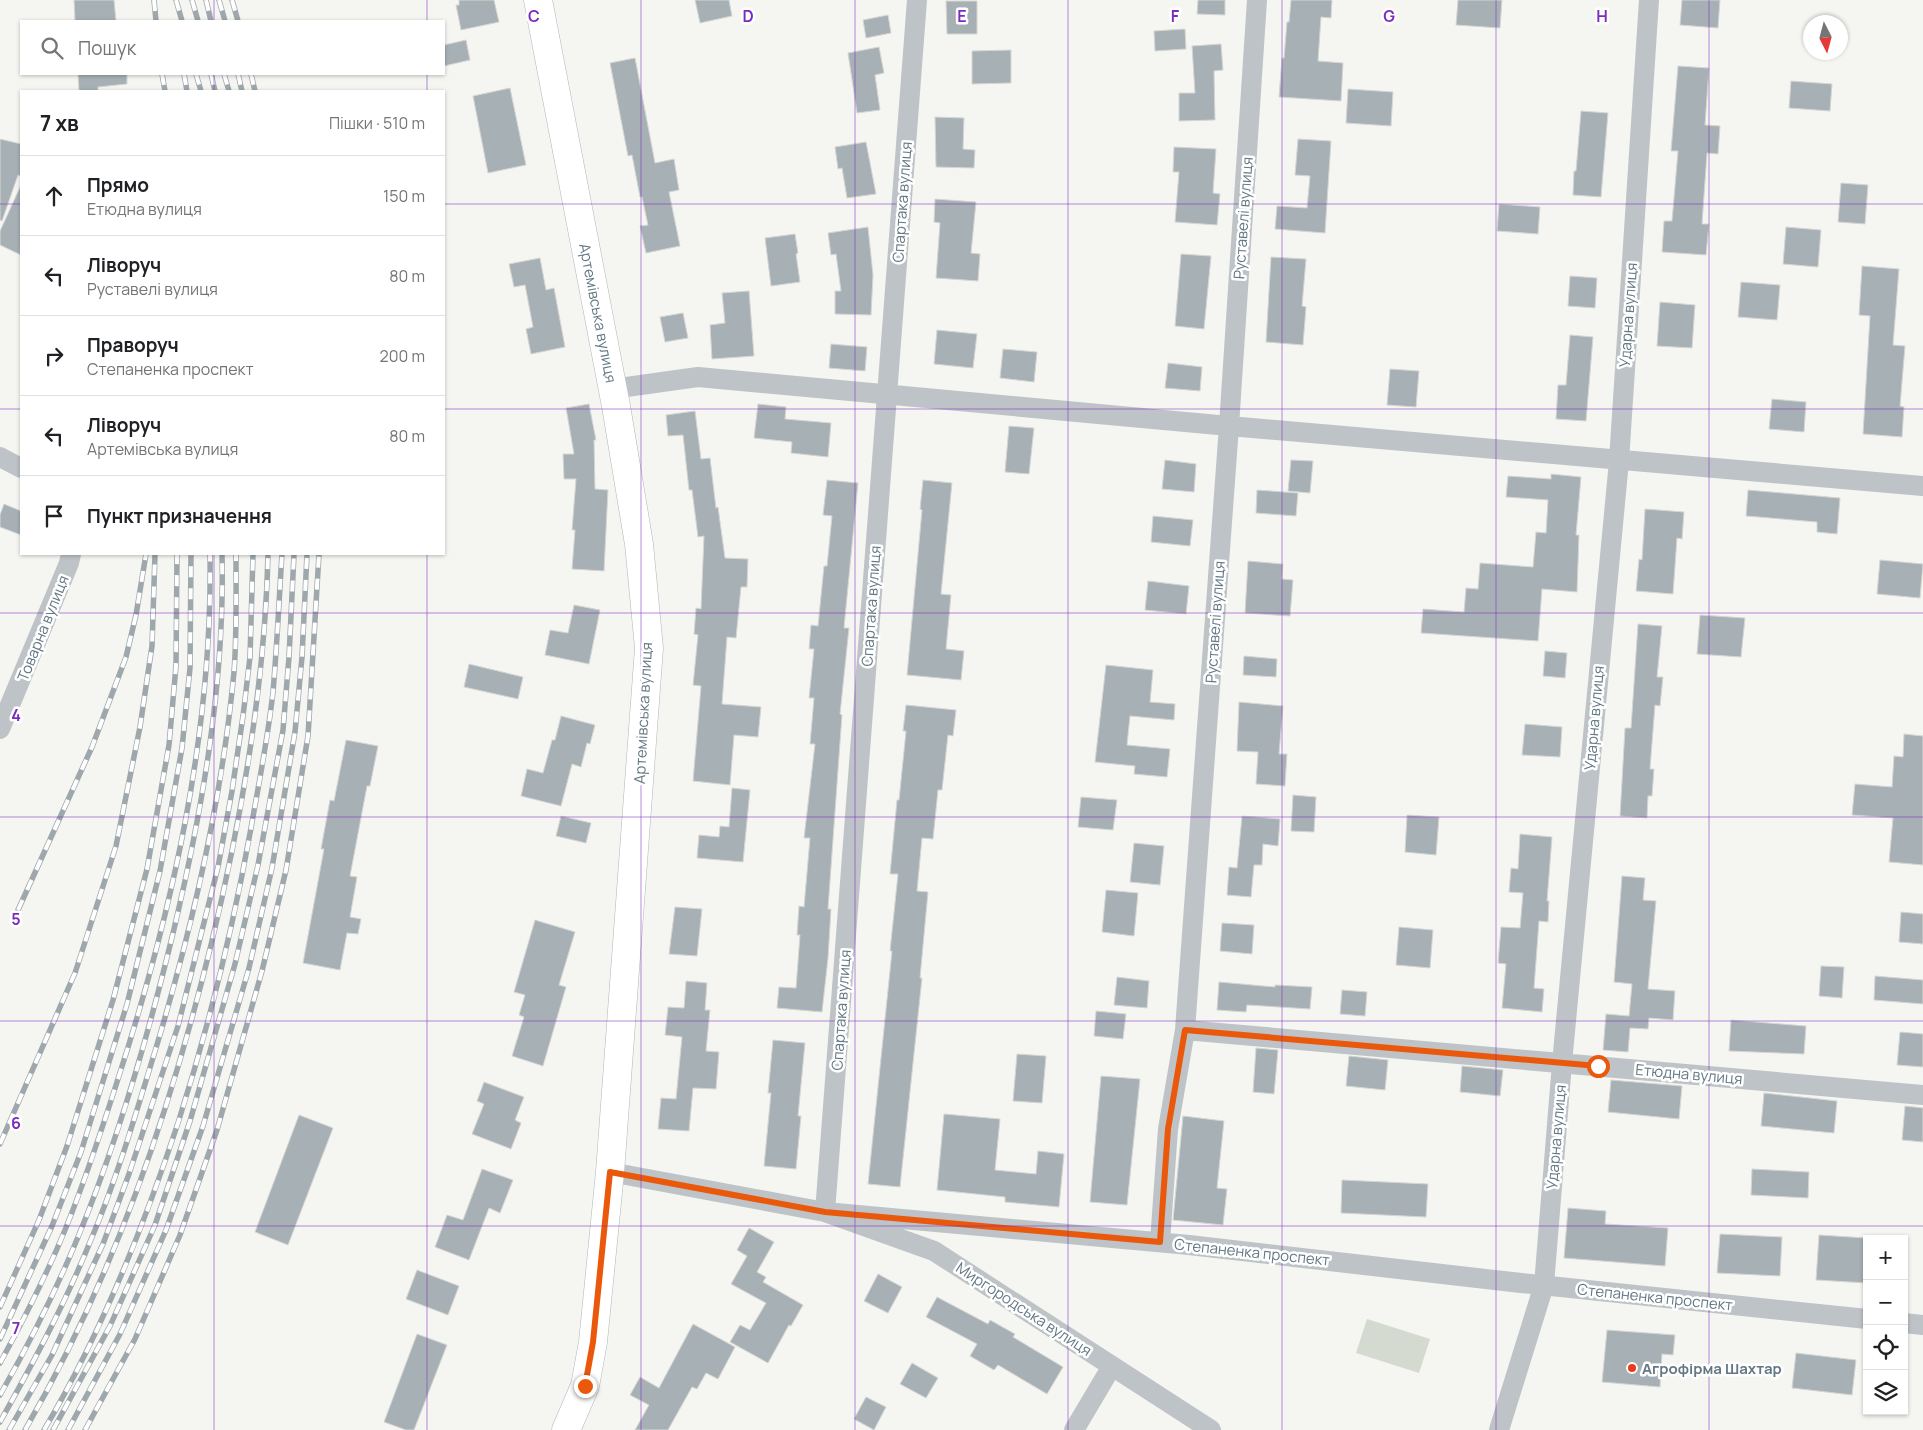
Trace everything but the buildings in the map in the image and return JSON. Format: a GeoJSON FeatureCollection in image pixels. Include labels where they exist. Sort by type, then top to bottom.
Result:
{"type":"FeatureCollection","features":[{"type":"Feature","properties":{"kind":"main road","name":"Артемівська вулиця"},"geometry":{"type":"LineString","coordinates":[[538,0],[612,388],[639,544],[649,648],[610,1172],[593,1342],[585,1386],[566,1430]]}},
{"type":"Feature","properties":{"kind":"street","name":"Спартака вулиця"},"geometry":{"type":"LineString","coordinates":[[825,1212],[917,0]]}},
{"type":"Feature","properties":{"kind":"street","name":"Руставелі вулиця"},"geometry":{"type":"LineString","coordinates":[[1160,1242],[1168,1129],[1185,1030],[1229,426],[1257,0]]}},
{"type":"Feature","properties":{"kind":"street","name":"Ударна вулиця"},"geometry":{"type":"LineString","coordinates":[[1499,1430],[1544,1285],[1562,1063],[1619,461],[1649,0]]}},
{"type":"Feature","properties":{"kind":"street"},"geometry":{"type":"LineString","coordinates":[[612,388],[698,377],[887,396],[1923,486]]}},
{"type":"Feature","properties":{"kind":"street"},"geometry":{"type":"LineString","coordinates":[[0,457],[20,467]]}},
{"type":"Feature","properties":{"kind":"street","name":"Товарна вулиця"},"geometry":{"type":"LineString","coordinates":[[0,729],[66,572],[71,555]]}},
{"type":"Feature","properties":{"kind":"street","name":"Етюдна вулиця"},"geometry":{"type":"LineString","coordinates":[[1185,1030],[1923,1095]]}},
{"type":"Feature","properties":{"kind":"street","name":"Степаненка проспект"},"geometry":{"type":"LineString","coordinates":[[610,1172],[825,1212],[1160,1242],[1863,1319]]}},
{"type":"Feature","properties":{"kind":"street","name":"Миргородська вулиця"},"geometry":{"type":"LineString","coordinates":[[825,1212],[934,1251],[1211,1430]]}},
{"type":"Feature","properties":{"kind":"street"},"geometry":{"type":"LineString","coordinates":[[1908,1323],[1923,1325]]}},
{"type":"Feature","properties":{"kind":"street"},"geometry":{"type":"LineString","coordinates":[[1074,1430],[1112,1366]]}},
{"type":"Feature","properties":{"kind":"shaded area"},"geometry":{"type":"Polygon","coordinates":[[[1367,1319],[1430,1339],[1419,1373],[1356,1353],[1367,1319]]]}},
{"type":"Feature","properties":{"kind":"railway"},"geometry":{"type":"LineString","coordinates":[[154,0],[156,20]]}},
{"type":"Feature","properties":{"kind":"railway"},"geometry":{"type":"LineString","coordinates":[[176,0],[182,20]]}},
{"type":"Feature","properties":{"kind":"railway"},"geometry":{"type":"LineString","coordinates":[[192,0],[198,20]]}},
{"type":"Feature","properties":{"kind":"railway"},"geometry":{"type":"LineString","coordinates":[[206,0],[211,20]]}},
{"type":"Feature","properties":{"kind":"railway"},"geometry":{"type":"LineString","coordinates":[[219,0],[225,20]]}},
{"type":"Feature","properties":{"kind":"railway"},"geometry":{"type":"LineString","coordinates":[[232,0],[238,20]]}},
{"type":"Feature","properties":{"kind":"railway"},"geometry":{"type":"LineString","coordinates":[[162,75],[165,90]]}},
{"type":"Feature","properties":{"kind":"railway"},"geometry":{"type":"LineString","coordinates":[[184,75],[187,90]]}},
{"type":"Feature","properties":{"kind":"railway"},"geometry":{"type":"LineString","coordinates":[[196,75],[201,90]]}},
{"type":"Feature","properties":{"kind":"railway"},"geometry":{"type":"LineString","coordinates":[[211,75],[215,90]]}},
{"type":"Feature","properties":{"kind":"railway"},"geometry":{"type":"LineString","coordinates":[[224,75],[229,90]]}},
{"type":"Feature","properties":{"kind":"railway"},"geometry":{"type":"LineString","coordinates":[[238,75],[242,90]]}},
{"type":"Feature","properties":{"kind":"railway"},"geometry":{"type":"LineString","coordinates":[[251,75],[255,90]]}},
{"type":"Feature","properties":{"kind":"railway"},"geometry":{"type":"LineString","coordinates":[[18,910],[92,747],[126,657],[136,615],[146,555]]}},
{"type":"Feature","properties":{"kind":"railway"},"geometry":{"type":"LineString","coordinates":[[0,1144],[75,973],[116,846],[140,727],[152,646],[155,555]]}},
{"type":"Feature","properties":{"kind":"railway"},"geometry":{"type":"LineString","coordinates":[[0,1307],[39,1220],[67,1146],[113,1000],[147,869],[169,745],[176,666],[177,555]]}},
{"type":"Feature","properties":{"kind":"railway"},"geometry":{"type":"LineString","coordinates":[[0,1339],[52,1226],[81,1152],[127,1004],[160,871],[182,748],[190,668],[191,555]]}},
{"type":"Feature","properties":{"kind":"railway"},"geometry":{"type":"LineString","coordinates":[[0,1363],[43,1280],[79,1193],[117,1082],[155,953],[185,821],[196,755],[209,621],[210,555]]}},
{"type":"Feature","properties":{"kind":"railway"},"geometry":{"type":"LineString","coordinates":[[0,1395],[32,1337],[70,1257],[93,1200],[120,1123],[154,1007],[185,883],[203,790],[216,696],[220,649],[222,555]]}},
{"type":"Feature","properties":{"kind":"railway"},"geometry":{"type":"LineString","coordinates":[[0,1422],[59,1311],[100,1218],[156,1048],[182,955],[214,815],[229,720],[235,657],[236,555]]}},
{"type":"Feature","properties":{"kind":"railway"},"geometry":{"type":"LineString","coordinates":[[9,1430],[52,1355],[103,1244],[129,1174],[178,1026],[218,867],[232,791],[250,657],[253,555]]}},
{"type":"Feature","properties":{"kind":"railway"},"geometry":{"type":"LineString","coordinates":[[25,1430],[57,1373],[111,1255],[157,1134],[195,1009],[233,848],[250,751],[262,653],[268,555]]}},
{"type":"Feature","properties":{"kind":"railway"},"geometry":{"type":"LineString","coordinates":[[44,1430],[65,1394],[102,1319],[135,1241],[165,1163],[210,1013],[236,903],[266,743],[273,692],[282,555]]}},
{"type":"Feature","properties":{"kind":"railway"},"geometry":{"type":"LineString","coordinates":[[53,1430],[110,1326],[155,1225],[190,1121],[235,964],[258,865],[283,730],[294,555]]}},
{"type":"Feature","properties":{"kind":"railway"},"geometry":{"type":"LineString","coordinates":[[68,1430],[120,1334],[166,1230],[203,1126],[249,968],[272,868],[295,732],[302,657],[307,555]]}},
{"type":"Feature","properties":{"kind":"railway"},"geometry":{"type":"LineString","coordinates":[[85,1430],[135,1339],[180,1235],[217,1130],[262,971],[286,870],[308,736],[319,555]]}},
{"type":"Feature","properties":{"kind":"place","name":"Агрофірма Шахтар"},"geometry":{"type":"Point","coordinates":[1632,1368]}},
{"type":"Feature","properties":{"kind":"route"},"geometry":{"type":"LineString","coordinates":[[585,1386],[593,1342],[610,1172],[825,1212],[1160,1242],[1168,1129],[1185,1030],[1598,1066]]}}]}
